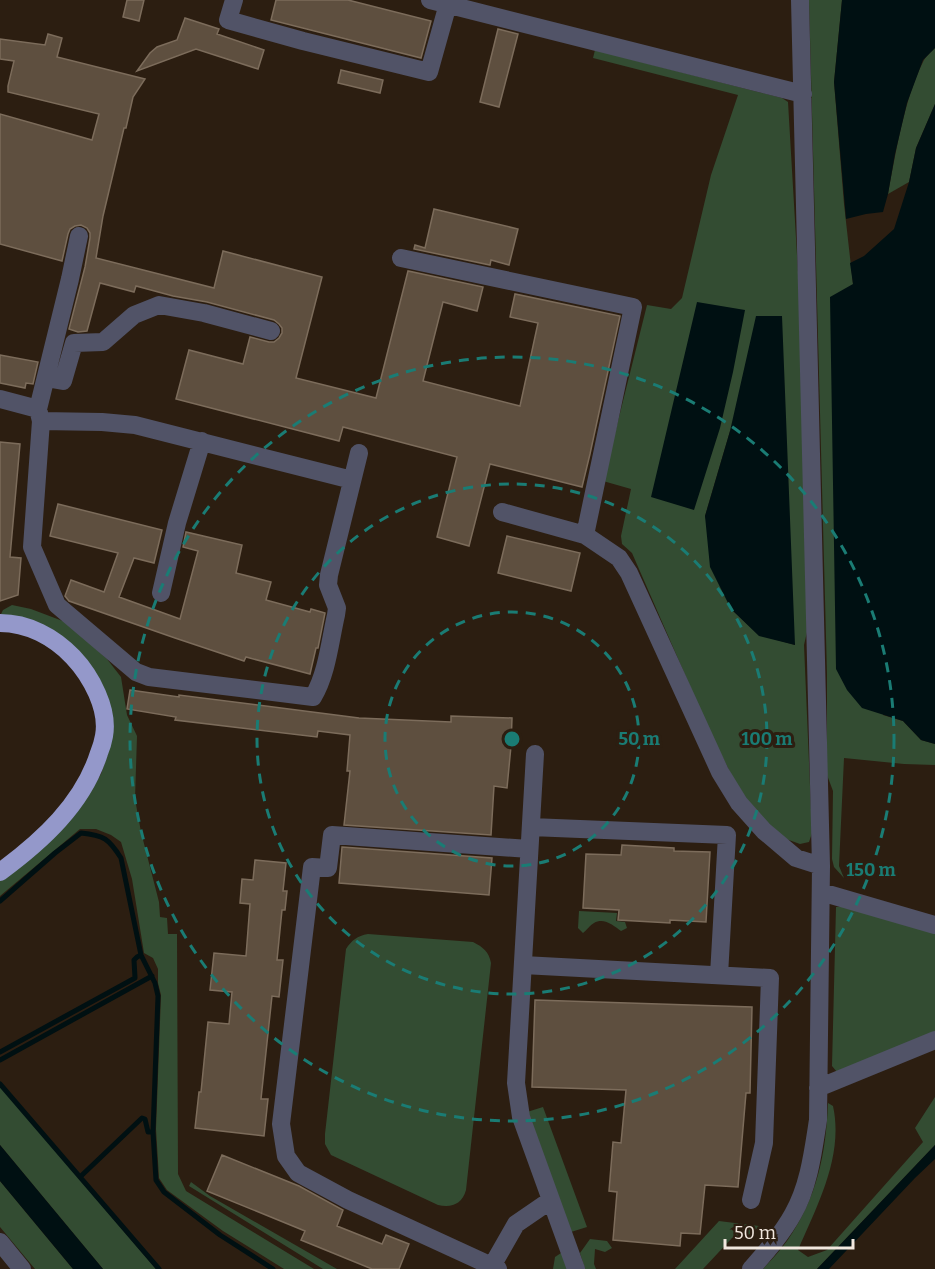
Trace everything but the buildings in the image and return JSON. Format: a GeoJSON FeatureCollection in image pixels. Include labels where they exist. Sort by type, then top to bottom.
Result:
{"type":"FeatureCollection","features":[{"type":"Feature","properties":{"kind":"highway"},"geometry":{"type":"LineString","coordinates":[[0,624],[24,626],[47,635],[79,663],[93,683],[103,710],[105,735],[94,769],[81,792],[60,820],[0,872]]}},
{"type":"Feature","properties":{"kind":"street"},"geometry":{"type":"LineString","coordinates":[[234,0],[228,20],[429,72],[439,2],[803,94]]}},
{"type":"Feature","properties":{"kind":"street"},"geometry":{"type":"LineString","coordinates":[[751,1269],[794,1214],[805,1186],[818,1120],[821,866],[800,0]]}},
{"type":"Feature","properties":{"kind":"street"},"geometry":{"type":"LineString","coordinates":[[78,236],[39,415],[32,547],[57,605],[136,672],[149,677],[313,697],[319,687],[336,615],[337,608],[328,585],[329,575],[359,453]]}},
{"type":"Feature","properties":{"kind":"street"},"geometry":{"type":"LineString","coordinates":[[401,258],[633,307],[585,535]]}},
{"type":"Feature","properties":{"kind":"street"},"geometry":{"type":"LineString","coordinates":[[46,378],[63,381],[74,343],[103,342],[134,315],[159,305],[204,313],[271,331]]}},
{"type":"Feature","properties":{"kind":"street"},"geometry":{"type":"LineString","coordinates":[[0,399],[39,415],[135,425],[352,480]]}},
{"type":"Feature","properties":{"kind":"street"},"geometry":{"type":"LineString","coordinates":[[161,593],[177,523],[202,441]]}},
{"type":"Feature","properties":{"kind":"street"},"geometry":{"type":"LineString","coordinates":[[502,512],[585,535],[619,558],[629,573],[720,772],[739,803],[764,831],[796,858],[821,866]]}},
{"type":"Feature","properties":{"kind":"street"},"geometry":{"type":"LineString","coordinates":[[535,754],[516,1083],[521,1117],[576,1269]]}},
{"type":"Feature","properties":{"kind":"street"},"geometry":{"type":"LineString","coordinates":[[531,827],[727,835],[719,975]]}},
{"type":"Feature","properties":{"kind":"street"},"geometry":{"type":"LineString","coordinates":[[530,849],[332,835],[328,868],[312,867],[281,1124],[286,1156],[298,1173],[348,1200],[495,1267],[516,1224],[551,1200]]}},
{"type":"Feature","properties":{"kind":"street"},"geometry":{"type":"LineString","coordinates":[[821,892],[935,925]]}},
{"type":"Feature","properties":{"kind":"street"},"geometry":{"type":"LineString","coordinates":[[523,965],[770,978],[764,1143],[751,1200]]}},
{"type":"Feature","properties":{"kind":"street"},"geometry":{"type":"LineString","coordinates":[[818,1088],[935,1040]]}},
{"type":"Feature","properties":{"kind":"street"},"geometry":{"type":"LineString","coordinates":[[0,1242],[22,1269]]}},
{"type":"Feature","properties":{"kind":"green space"},"geometry":{"type":"Polygon","coordinates":[[[809,0],[842,0],[834,82],[853,284],[883,715],[903,721],[921,740],[935,744],[935,765],[844,758],[839,866],[844,878],[834,867],[832,859],[833,791],[827,775],[827,674],[809,0]]]}},
{"type":"Feature","properties":{"kind":"green space"},"geometry":{"type":"Polygon","coordinates":[[[935,48],[935,104],[916,148],[909,182],[888,194],[901,127],[916,77],[924,60],[935,48]]]}},
{"type":"Feature","properties":{"kind":"green space"},"geometry":{"type":"Polygon","coordinates":[[[595,50],[782,98],[788,102],[800,306],[807,632],[804,645],[812,833],[809,842],[800,844],[786,839],[757,813],[737,786],[710,732],[632,553],[622,544],[621,536],[631,489],[603,481],[647,305],[671,309],[682,298],[711,175],[738,95],[593,58],[595,50]],[[730,431],[705,516],[731,609],[759,635],[795,645],[730,431]]]}},
{"type":"Feature","properties":{"kind":"green space"},"geometry":{"type":"Polygon","coordinates":[[[12,605],[31,609],[68,623],[107,659],[121,677],[127,715],[137,736],[135,799],[141,832],[159,902],[160,917],[167,918],[168,934],[177,934],[178,1174],[186,1191],[314,1269],[284,1269],[223,1231],[167,1190],[159,1178],[156,1129],[161,995],[158,969],[153,958],[144,953],[132,879],[121,842],[96,829],[80,829],[0,896],[0,879],[87,797],[101,774],[109,750],[98,680],[0,616],[3,610],[12,605]]]}},
{"type":"Feature","properties":{"kind":"green space"},"geometry":{"type":"Polygon","coordinates":[[[846,906],[935,932],[935,1034],[837,1072],[832,1066],[836,907],[846,906]]]}},
{"type":"Feature","properties":{"kind":"green space"},"geometry":{"type":"Polygon","coordinates":[[[579,911],[617,913],[616,921],[625,922],[627,928],[621,931],[609,923],[598,921],[583,933],[578,928],[579,911]]]}},
{"type":"Feature","properties":{"kind":"green space"},"geometry":{"type":"Polygon","coordinates":[[[368,934],[473,942],[485,950],[490,959],[466,1190],[462,1199],[456,1204],[438,1205],[331,1155],[325,1144],[346,949],[355,939],[368,934]]]}},
{"type":"Feature","properties":{"kind":"green space"},"geometry":{"type":"Polygon","coordinates":[[[0,1086],[156,1269],[103,1269],[0,1145],[0,1086]]]}},
{"type":"Feature","properties":{"kind":"green space"},"geometry":{"type":"Polygon","coordinates":[[[935,1097],[935,1145],[817,1269],[763,1269],[787,1241],[813,1192],[822,1158],[828,1103],[833,1106],[835,1143],[827,1180],[798,1250],[808,1257],[827,1250],[923,1142],[915,1128],[935,1097]]]}},
{"type":"Feature","properties":{"kind":"green space"},"geometry":{"type":"Polygon","coordinates":[[[543,1107],[587,1227],[571,1232],[527,1112],[543,1107]]]}},
{"type":"Feature","properties":{"kind":"green space"},"geometry":{"type":"Polygon","coordinates":[[[0,1181],[73,1269],[35,1269],[0,1227],[0,1181]]]}},
{"type":"Feature","properties":{"kind":"green space"},"geometry":{"type":"Polygon","coordinates":[[[191,1182],[210,1196],[337,1269],[323,1269],[189,1186],[191,1182]]]}},
{"type":"Feature","properties":{"kind":"green space"},"geometry":{"type":"Polygon","coordinates":[[[719,1221],[759,1226],[747,1235],[732,1238],[703,1269],[675,1269],[719,1221]]]}},
{"type":"Feature","properties":{"kind":"green space"},"geometry":{"type":"Polygon","coordinates":[[[590,1239],[607,1241],[612,1248],[605,1252],[595,1249],[596,1269],[585,1269],[580,1253],[590,1239]]]}},
{"type":"Feature","properties":{"kind":"green space"},"geometry":{"type":"Polygon","coordinates":[[[561,1253],[571,1269],[553,1269],[555,1257],[561,1253]]]}},
{"type":"Feature","properties":{"kind":"shaded area"},"geometry":{"type":"Polygon","coordinates":[[[842,0],[935,0],[935,48],[923,60],[907,103],[883,212],[846,219],[834,82],[842,0]]]}},
{"type":"Feature","properties":{"kind":"shaded area"},"geometry":{"type":"Polygon","coordinates":[[[935,104],[935,744],[921,740],[903,721],[862,708],[847,690],[836,669],[830,297],[853,284],[850,263],[864,256],[894,229],[909,182],[916,148],[935,104]]]}},
{"type":"Feature","properties":{"kind":"shaded area"},"geometry":{"type":"Polygon","coordinates":[[[697,302],[745,310],[720,428],[694,510],[651,497],[697,302]]]}},
{"type":"Feature","properties":{"kind":"shaded area"},"geometry":{"type":"Polygon","coordinates":[[[756,316],[782,316],[795,645],[759,636],[731,609],[710,567],[705,516],[730,431],[756,316]]]}},
{"type":"Feature","properties":{"kind":"shaded area"},"geometry":{"type":"Polygon","coordinates":[[[0,1145],[103,1269],[73,1269],[0,1181],[0,1145]]]}},
{"type":"Feature","properties":{"kind":"shaded area"},"geometry":{"type":"Polygon","coordinates":[[[935,1145],[935,1159],[829,1269],[817,1269],[935,1145]]]}},
{"type":"Feature","properties":{"kind":"waterway"},"geometry":{"type":"LineString","coordinates":[[0,901],[81,833],[105,839],[117,852],[121,858],[141,955],[155,983],[158,996],[153,1132],[156,1180],[164,1192],[220,1235],[273,1269]]}},
{"type":"Feature","properties":{"kind":"waterway"},"geometry":{"type":"LineString","coordinates":[[0,1052],[135,978],[134,960],[141,955]]}},
{"type":"Feature","properties":{"kind":"waterway"},"geometry":{"type":"LineString","coordinates":[[0,1060],[152,976]]}},
{"type":"Feature","properties":{"kind":"waterway"},"geometry":{"type":"LineString","coordinates":[[0,1084],[159,1269]]}},
{"type":"Feature","properties":{"kind":"waterway"},"geometry":{"type":"LineString","coordinates":[[80,1177],[142,1118],[145,1119],[148,1132],[153,1132]]}}]}
